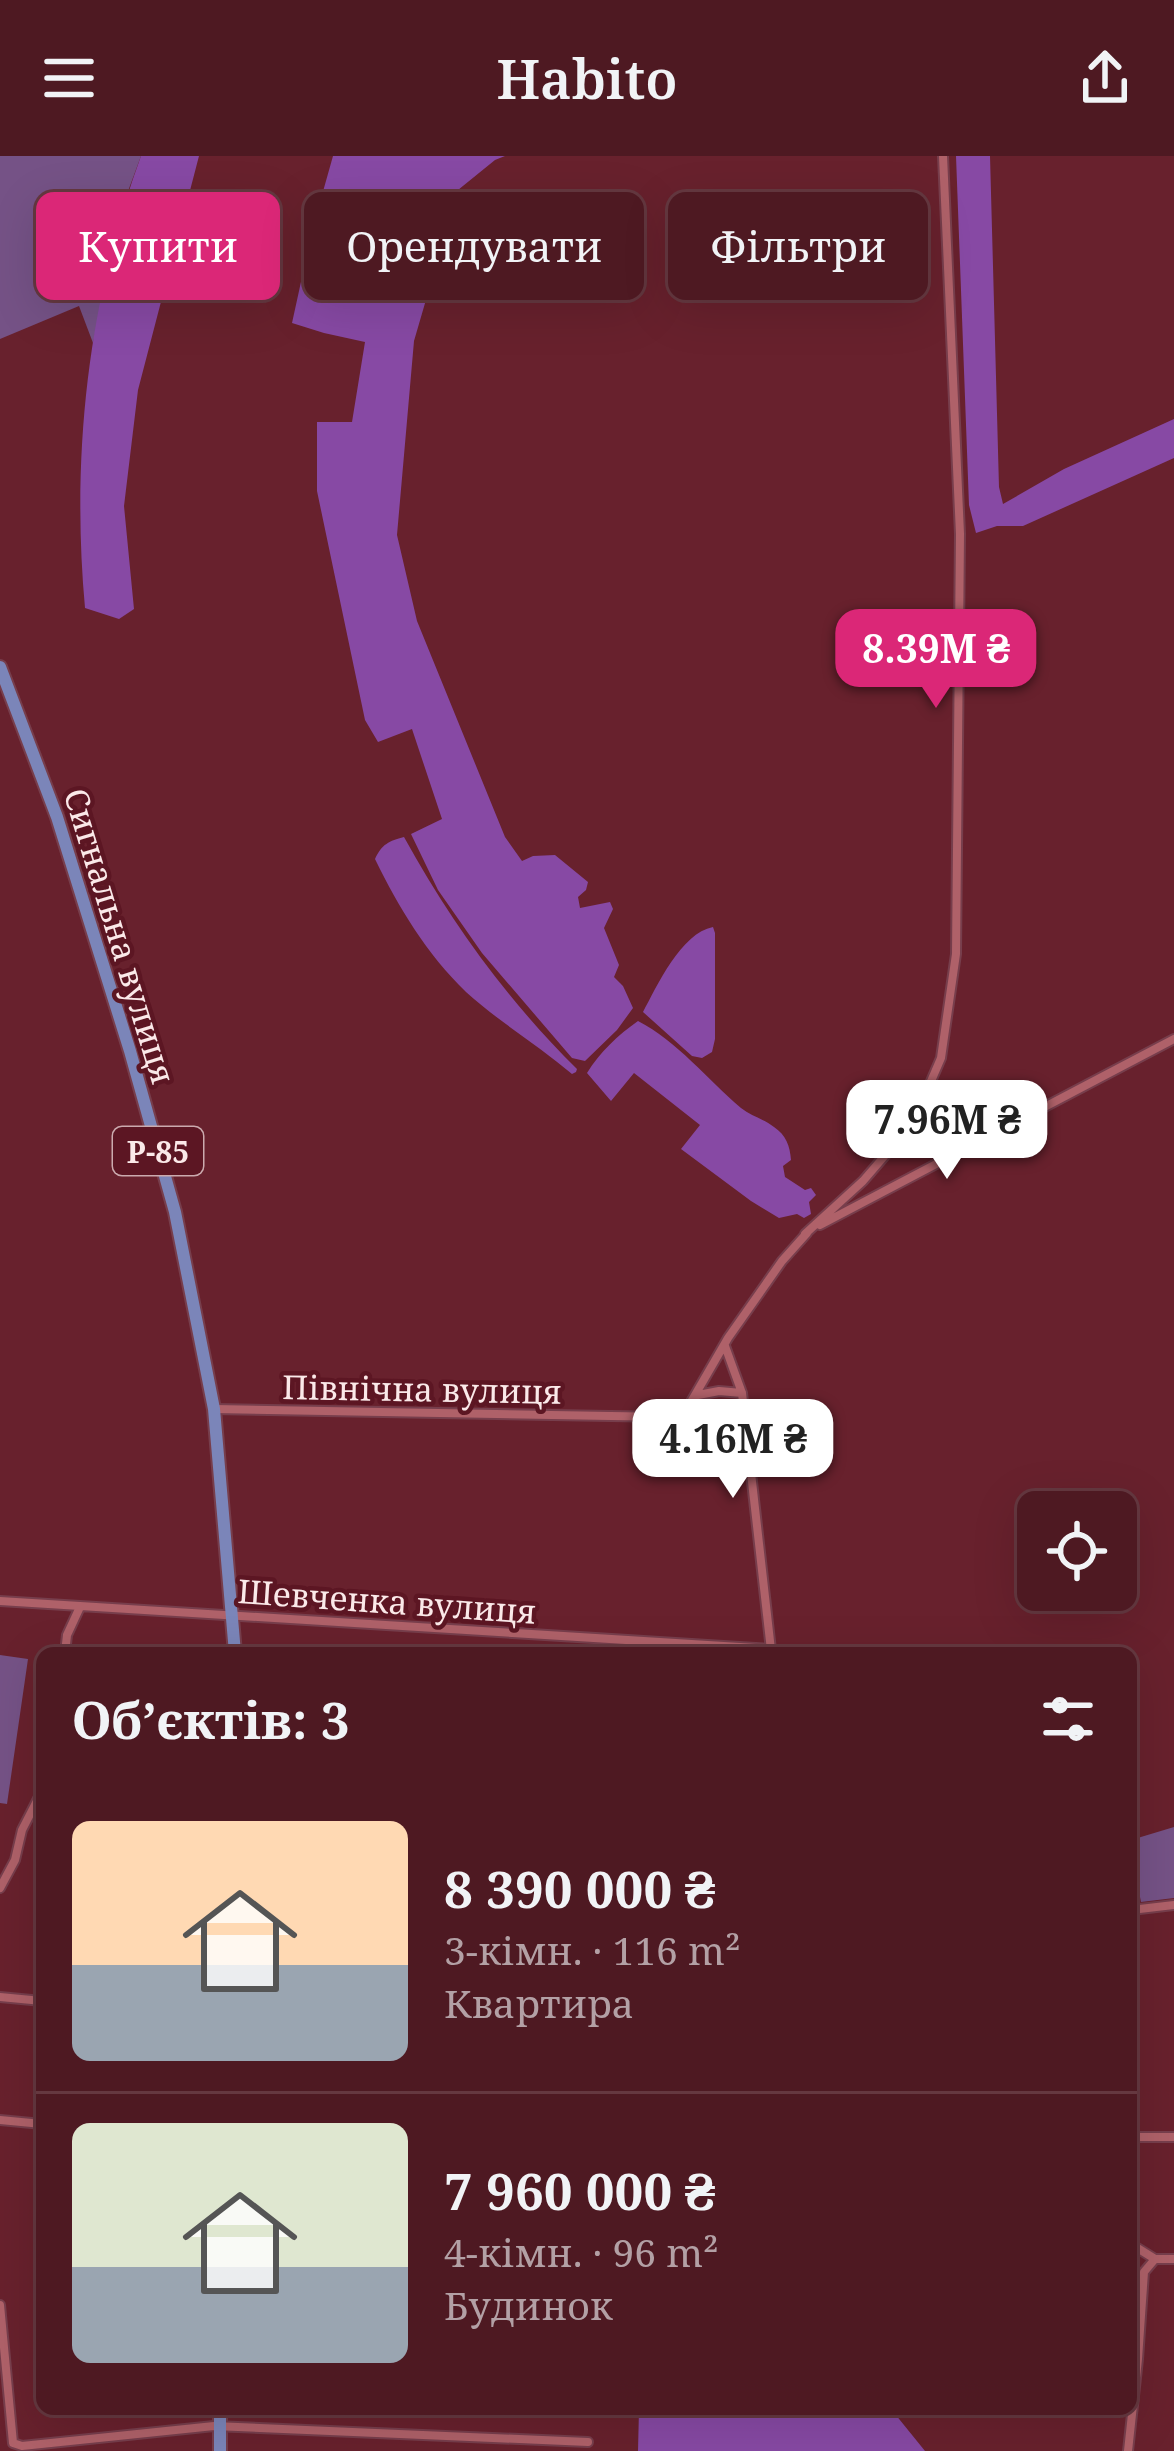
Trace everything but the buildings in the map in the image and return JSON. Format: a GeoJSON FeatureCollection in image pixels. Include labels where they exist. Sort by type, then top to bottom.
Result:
{"type":"FeatureCollection","features":[{"type":"Feature","properties":{"kind":"main road","name":"Сигнальна вулиця"},"geometry":{"type":"LineString","coordinates":[[0,667],[57,817],[175,1213],[214,1409],[235,1647]]}},
{"type":"Feature","properties":{"kind":"main road"},"geometry":{"type":"LineString","coordinates":[[220,2415],[220,2451]]}},
{"type":"Feature","properties":{"kind":"street"},"geometry":{"type":"LineString","coordinates":[[698,1394],[726,1341],[782,1262],[914,1123],[941,1058],[956,954],[960,535],[943,156]]}},
{"type":"Feature","properties":{"kind":"street"},"geometry":{"type":"LineString","coordinates":[[805,1234],[1174,1039]]}},
{"type":"Feature","properties":{"kind":"street"},"geometry":{"type":"LineString","coordinates":[[726,1341],[742,1393],[771,1647]]}},
{"type":"Feature","properties":{"kind":"street"},"geometry":{"type":"LineString","coordinates":[[698,1394],[742,1393]]}},
{"type":"Feature","properties":{"kind":"street","name":"Північна вулиця"},"geometry":{"type":"LineString","coordinates":[[214,1409],[669,1417],[685,1414],[698,1394]]}},
{"type":"Feature","properties":{"kind":"street","name":"Шевченка вулиця"},"geometry":{"type":"LineString","coordinates":[[0,1601],[709,1647]]}},
{"type":"Feature","properties":{"kind":"street"},"geometry":{"type":"LineString","coordinates":[[66,1647],[80,1607]]}},
{"type":"Feature","properties":{"kind":"street"},"geometry":{"type":"LineString","coordinates":[[0,1888],[36,1803]]}},
{"type":"Feature","properties":{"kind":"street"},"geometry":{"type":"LineString","coordinates":[[1137,1909],[1174,1906]]}},
{"type":"Feature","properties":{"kind":"street"},"geometry":{"type":"LineString","coordinates":[[0,1997],[36,2001]]}},
{"type":"Feature","properties":{"kind":"street"},"geometry":{"type":"LineString","coordinates":[[0,2120],[36,2123]]}},
{"type":"Feature","properties":{"kind":"street"},"geometry":{"type":"LineString","coordinates":[[1137,2137],[1174,2137]]}},
{"type":"Feature","properties":{"kind":"street"},"geometry":{"type":"LineString","coordinates":[[1137,2248],[1155,2259],[1174,2259]]}},
{"type":"Feature","properties":{"kind":"street"},"geometry":{"type":"LineString","coordinates":[[1137,2368],[1144,2272],[1155,2259]]}},
{"type":"Feature","properties":{"kind":"street"},"geometry":{"type":"LineString","coordinates":[[0,2305],[13,2443],[22,2446],[220,2426],[588,2442]]}},
{"type":"Feature","properties":{"kind":"street"},"geometry":{"type":"LineString","coordinates":[[1128,2451],[1132,2415]]}},
{"type":"Feature","properties":{"kind":"shaded area"},"geometry":{"type":"Polygon","coordinates":[[[0,156],[141,156],[128,192],[36,192],[36,300],[102,300],[93,343],[79,306],[0,339],[0,156]]]}},
{"type":"Feature","properties":{"kind":"shaded area"},"geometry":{"type":"Polygon","coordinates":[[[141,156],[199,156],[190,192],[129,192],[141,156]]]}},
{"type":"Feature","properties":{"kind":"shaded area"},"geometry":{"type":"Polygon","coordinates":[[[333,156],[505,156],[457,192],[323,192],[333,156]]]}},
{"type":"Feature","properties":{"kind":"shaded area"},"geometry":{"type":"Polygon","coordinates":[[[956,156],[990,156],[1003,504],[1064,469],[1174,419],[1174,458],[1023,526],[997,526],[976,533],[969,505],[956,156]]]}},
{"type":"Feature","properties":{"kind":"shaded area"},"geometry":{"type":"Polygon","coordinates":[[[304,268],[304,300],[426,300],[414,341],[397,535],[417,621],[505,837],[522,861],[555,855],[588,882],[578,897],[580,908],[610,902],[613,909],[604,928],[619,965],[614,977],[633,1008],[585,1061],[572,1058],[482,953],[438,890],[411,834],[442,819],[412,729],[378,742],[365,720],[317,491],[317,422],[352,422],[365,342],[292,323],[304,268]]]}},
{"type":"Feature","properties":{"kind":"shaded area"},"geometry":{"type":"Polygon","coordinates":[[[101,300],[161,300],[138,390],[124,506],[134,609],[119,619],[85,608],[80,494],[101,300]]]}},
{"type":"Feature","properties":{"kind":"shaded area"},"geometry":{"type":"Polygon","coordinates":[[[404,837],[482,959],[576,1072],[572,1074],[479,1003],[426,946],[375,859],[386,844],[404,837]]]}},
{"type":"Feature","properties":{"kind":"shaded area"},"geometry":{"type":"Polygon","coordinates":[[[713,927],[715,1039],[712,1052],[702,1058],[692,1056],[643,1012],[680,950],[713,927]]]}},
{"type":"Feature","properties":{"kind":"shaded area"},"geometry":{"type":"Polygon","coordinates":[[[638,1021],[679,1050],[741,1108],[782,1134],[791,1160],[783,1166],[785,1177],[816,1195],[809,1202],[811,1214],[779,1218],[681,1149],[700,1125],[634,1073],[611,1101],[587,1073],[610,1044],[638,1021]]]}},
{"type":"Feature","properties":{"kind":"shaded area"},"geometry":{"type":"Polygon","coordinates":[[[0,1655],[28,1659],[7,1804],[0,1803],[0,1655]]]}},
{"type":"Feature","properties":{"kind":"shaded area"},"geometry":{"type":"Polygon","coordinates":[[[1174,1827],[1174,1898],[1141,1902],[1137,1838],[1174,1827]]]}},
{"type":"Feature","properties":{"kind":"shaded area"},"geometry":{"type":"Polygon","coordinates":[[[639,2415],[896,2415],[925,2451],[638,2451],[639,2415]]]}}]}
